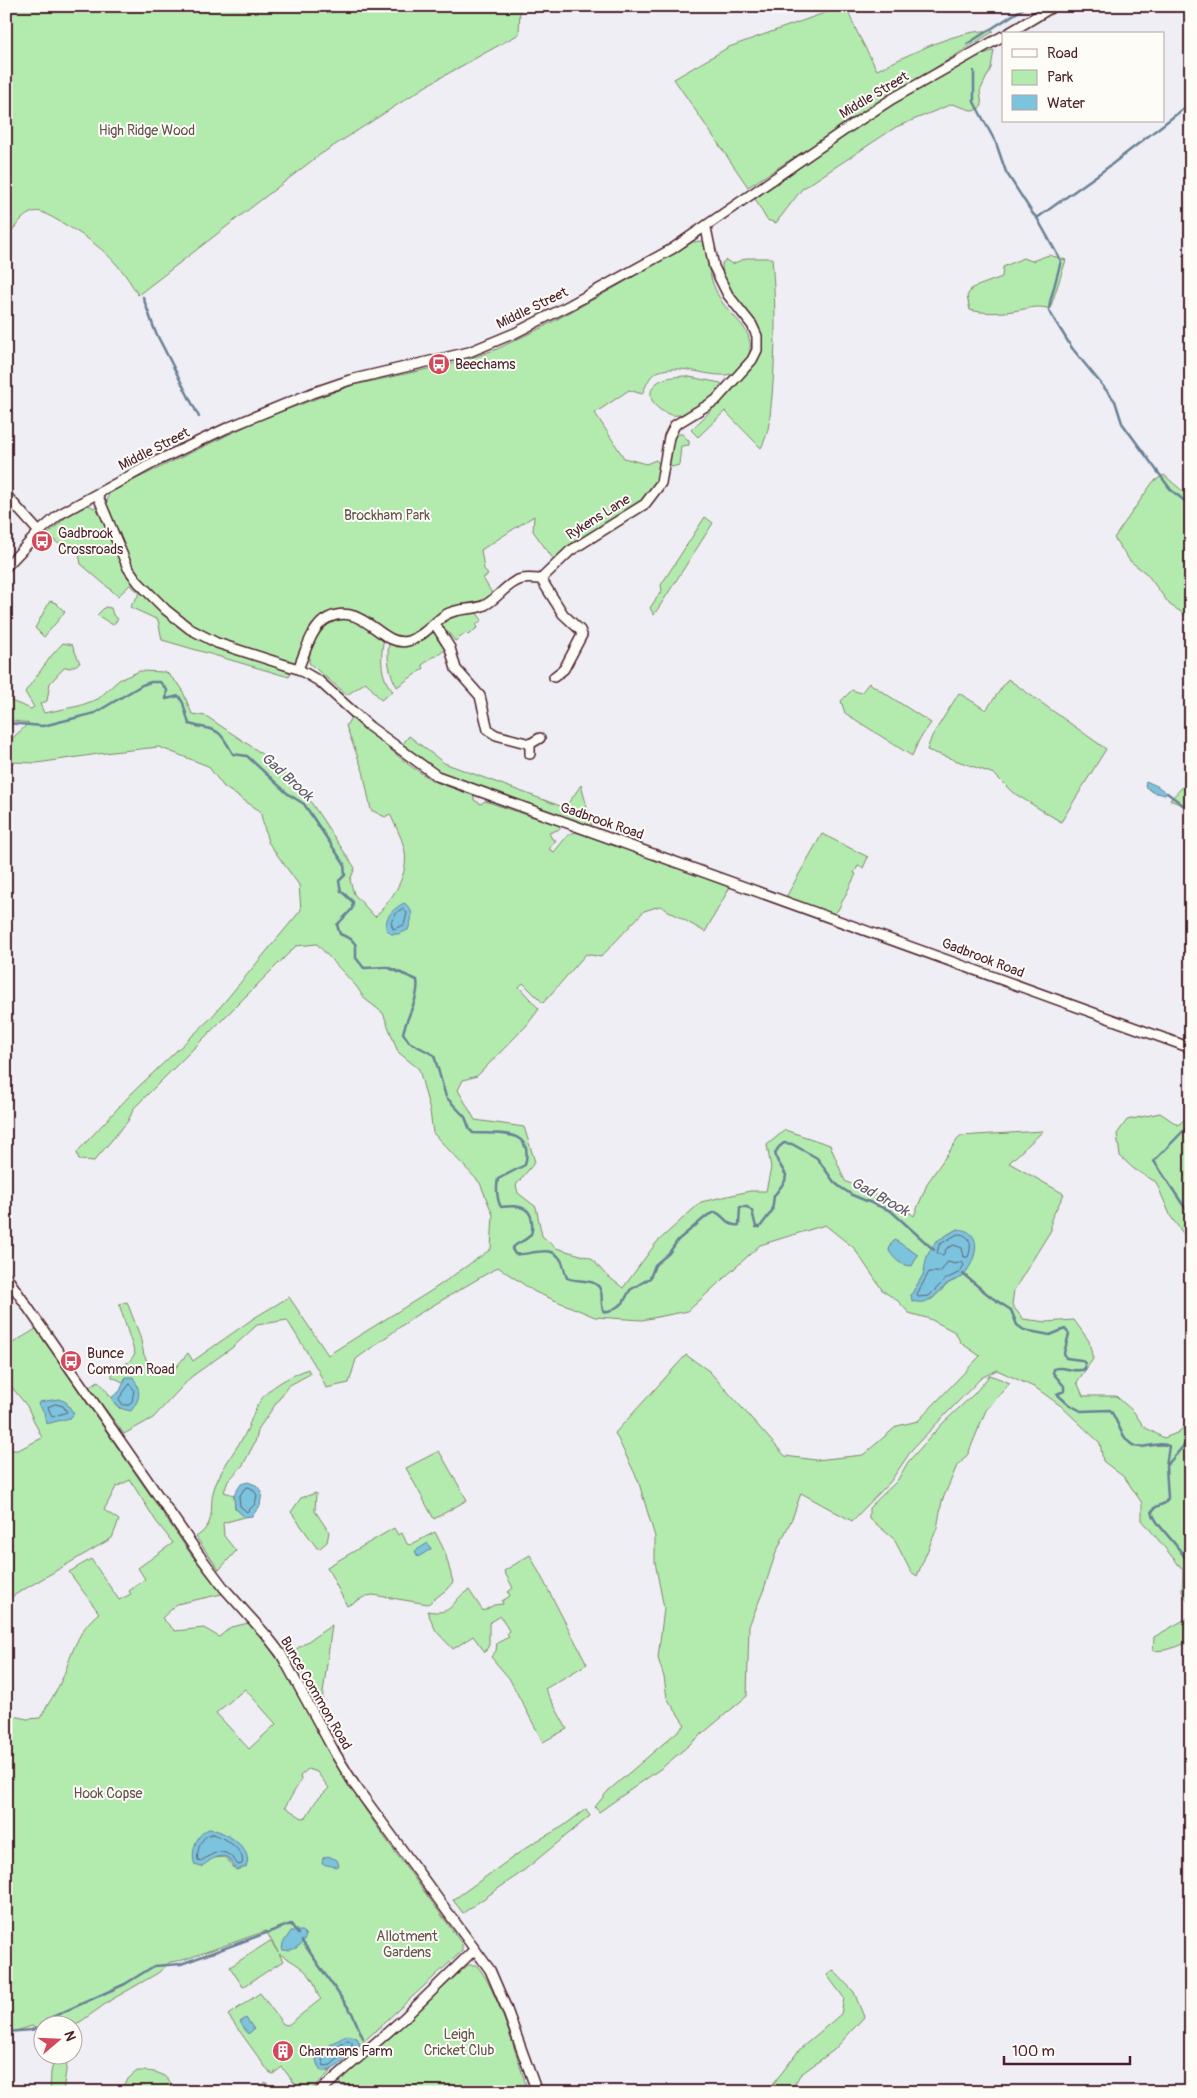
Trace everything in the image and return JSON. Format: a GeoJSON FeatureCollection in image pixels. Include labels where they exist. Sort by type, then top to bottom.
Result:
{"type":"FeatureCollection","features":[{"type":"Feature","properties":{"kind":"street"},"geometry":{"type":"LineString","coordinates":[[1010,32],[1054,6]]}},
{"type":"Feature","properties":{"kind":"street","name":"Middle Street"},"geometry":{"type":"LineString","coordinates":[[6,567],[39,532],[60,514],[227,428],[312,393],[350,380],[469,352],[501,339],[631,272],[706,228],[853,124],[892,99],[1002,37]]}},
{"type":"Feature","properties":{"kind":"street","name":"Rykens Lane"},"geometry":{"type":"LineString","coordinates":[[541,579],[570,551],[651,498],[661,483],[669,437],[675,425],[716,400],[752,360],[757,350],[757,336],[752,325],[722,284],[712,259],[706,228]]}},
{"type":"Feature","properties":{"kind":"street","name":"Gadbrook Road"},"geometry":{"type":"LineString","coordinates":[[97,494],[128,568],[138,582],[166,610],[190,629],[217,643],[298,669],[319,681],[370,727],[437,776],[1191,1048]]}},
{"type":"Feature","properties":{"kind":"street"},"geometry":{"type":"LineString","coordinates":[[6,495],[39,532]]}},
{"type":"Feature","properties":{"kind":"street"},"geometry":{"type":"LineString","coordinates":[[298,669],[318,627],[325,619],[336,614],[358,617],[391,638],[400,642],[408,641],[417,637],[444,616],[458,609],[484,606],[521,579],[541,579],[563,614],[580,630],[582,635],[564,669],[554,677]]}},
{"type":"Feature","properties":{"kind":"street"},"geometry":{"type":"LineString","coordinates":[[435,624],[450,648],[456,669],[480,696],[488,730],[496,735],[530,744],[540,738]]}},
{"type":"Feature","properties":{"kind":"street"},"geometry":{"type":"LineString","coordinates":[[530,744],[530,754]]}},
{"type":"Feature","properties":{"kind":"street","name":"Bunce Common Road"},"geometry":{"type":"LineString","coordinates":[[6,1276],[200,1556],[224,1588],[281,1654],[354,1784],[490,1970],[503,1997],[537,2092]]}},
{"type":"Feature","properties":{"kind":"street"},"geometry":{"type":"LineString","coordinates":[[320,2092],[404,2018],[475,1949]]}},
{"type":"Feature","properties":{"kind":"green space","name":"High Ridge Wood"},"geometry":{"type":"Polygon","coordinates":[[[6,6],[520,7],[519,34],[431,83],[318,156],[138,295],[121,269],[101,249],[73,229],[42,212],[30,213],[26,216],[6,239],[6,6]]]}},
{"type":"Feature","properties":{"kind":"green space"},"geometry":{"type":"Polygon","coordinates":[[[846,6],[877,70],[950,38],[980,31],[994,31],[748,187],[674,79],[729,47],[846,6]]]}},
{"type":"Feature","properties":{"kind":"green space"},"geometry":{"type":"Polygon","coordinates":[[[994,50],[991,68],[980,91],[982,106],[974,111],[952,104],[896,127],[802,189],[776,223],[767,220],[755,199],[917,88],[962,63],[994,50]]]}},
{"type":"Feature","properties":{"kind":"green space","name":"Brockham Park"},"geometry":{"type":"Polygon","coordinates":[[[701,241],[706,250],[709,271],[715,289],[722,302],[747,333],[750,350],[746,362],[731,374],[717,375],[683,369],[657,372],[650,378],[642,394],[629,390],[595,413],[624,458],[646,464],[656,460],[661,466],[658,483],[646,500],[568,547],[554,560],[533,531],[534,516],[481,550],[484,569],[488,575],[483,578],[493,595],[483,601],[449,608],[413,634],[402,637],[394,636],[373,621],[355,612],[340,609],[327,613],[317,621],[309,632],[301,646],[289,677],[162,640],[158,620],[130,607],[140,593],[130,585],[118,596],[81,564],[77,544],[66,549],[47,535],[66,517],[87,504],[94,508],[107,502],[109,492],[259,420],[350,386],[460,362],[497,349],[543,327],[693,242],[701,241]]]}},
{"type":"Feature","properties":{"kind":"green space"},"geometry":{"type":"Polygon","coordinates":[[[1049,255],[1066,260],[1050,309],[1034,307],[994,313],[970,310],[967,296],[972,288],[1002,277],[1003,267],[1023,258],[1032,261],[1049,255]]]}},
{"type":"Feature","properties":{"kind":"green space"},"geometry":{"type":"Polygon","coordinates":[[[747,258],[772,258],[775,327],[773,379],[769,423],[761,448],[725,411],[698,437],[691,430],[745,374],[758,354],[760,336],[756,326],[730,288],[722,268],[722,263],[726,260],[732,264],[747,258]]]}},
{"type":"Feature","properties":{"kind":"green space"},"geometry":{"type":"Polygon","coordinates":[[[684,376],[721,383],[722,389],[691,411],[672,415],[660,410],[652,399],[651,393],[653,388],[664,379],[684,376]]]}},
{"type":"Feature","properties":{"kind":"green space"},"geometry":{"type":"Polygon","coordinates":[[[682,434],[689,441],[689,445],[681,446],[679,465],[672,467],[669,464],[673,436],[682,434]]]}},
{"type":"Feature","properties":{"kind":"green space"},"geometry":{"type":"Polygon","coordinates":[[[1164,475],[1186,494],[1191,494],[1191,618],[1170,605],[1147,574],[1130,561],[1114,538],[1153,482],[1164,475]]]}},
{"type":"Feature","properties":{"kind":"green space"},"geometry":{"type":"Polygon","coordinates":[[[705,517],[713,523],[654,615],[650,608],[662,590],[661,585],[705,517]]]}},
{"type":"Feature","properties":{"kind":"green space"},"geometry":{"type":"Polygon","coordinates":[[[50,601],[56,603],[65,612],[44,637],[35,628],[50,601]]]}},
{"type":"Feature","properties":{"kind":"green space"},"geometry":{"type":"Polygon","coordinates":[[[105,607],[111,608],[113,615],[118,619],[113,625],[97,615],[105,607]]]}},
{"type":"Feature","properties":{"kind":"green space"},"geometry":{"type":"Polygon","coordinates":[[[475,611],[482,620],[476,625],[477,628],[468,635],[466,633],[455,641],[448,632],[445,634],[442,624],[445,620],[457,614],[475,611]]]}},
{"type":"Feature","properties":{"kind":"green space"},"geometry":{"type":"Polygon","coordinates":[[[347,618],[357,621],[384,638],[382,652],[383,673],[393,691],[381,700],[366,682],[347,695],[309,663],[315,640],[325,627],[347,618]]]}},
{"type":"Feature","properties":{"kind":"green space"},"geometry":{"type":"Polygon","coordinates":[[[432,632],[440,637],[437,639],[445,650],[422,665],[424,668],[397,687],[389,667],[389,644],[409,645],[432,632]]]}},
{"type":"Feature","properties":{"kind":"green space"},"geometry":{"type":"Polygon","coordinates":[[[63,643],[72,645],[80,663],[70,668],[65,667],[50,683],[47,701],[40,704],[44,713],[79,706],[98,699],[119,680],[140,671],[166,672],[181,687],[192,714],[206,716],[258,751],[302,789],[355,868],[350,880],[354,894],[375,917],[388,902],[402,876],[405,867],[404,847],[390,814],[385,817],[371,810],[363,771],[346,726],[351,717],[409,765],[433,781],[474,796],[474,800],[481,804],[485,801],[560,826],[560,829],[549,833],[552,839],[556,840],[549,849],[554,852],[568,835],[575,832],[730,887],[705,932],[660,906],[644,911],[601,957],[586,954],[543,1003],[523,983],[519,987],[539,1009],[527,1025],[477,1076],[463,1080],[458,1090],[475,1120],[524,1127],[535,1162],[516,1185],[518,1193],[536,1207],[542,1236],[556,1248],[591,1258],[605,1274],[623,1288],[656,1243],[701,1202],[750,1191],[766,1191],[771,1168],[767,1145],[785,1130],[830,1145],[845,1181],[895,1202],[914,1216],[928,1182],[960,1136],[1043,1131],[1009,1163],[1064,1194],[1051,1219],[1051,1230],[1014,1290],[1012,1305],[1023,1319],[1047,1322],[1074,1320],[1089,1341],[1093,1359],[1077,1382],[1083,1396],[1116,1396],[1134,1412],[1144,1427],[1164,1438],[1177,1433],[1191,1422],[1191,1606],[1182,1592],[1183,1570],[1142,1520],[1142,1503],[1125,1478],[1103,1461],[1100,1443],[1061,1406],[1036,1388],[997,1370],[981,1378],[913,1448],[890,1482],[852,1521],[801,1493],[793,1516],[775,1555],[749,1626],[747,1696],[663,1767],[599,1812],[595,1807],[608,1791],[685,1725],[667,1698],[664,1677],[658,1658],[664,1608],[655,1562],[655,1537],[638,1480],[615,1433],[686,1355],[709,1371],[785,1456],[816,1460],[863,1455],[897,1426],[918,1421],[980,1356],[961,1343],[955,1332],[930,1319],[909,1313],[898,1301],[883,1291],[854,1248],[825,1225],[760,1245],[688,1311],[642,1320],[595,1317],[535,1292],[498,1267],[415,1316],[356,1359],[349,1383],[326,1388],[318,1370],[287,1320],[257,1325],[233,1347],[191,1377],[153,1418],[124,1434],[89,1387],[98,1381],[120,1409],[126,1377],[123,1382],[112,1377],[112,1370],[129,1362],[135,1354],[119,1304],[127,1302],[140,1336],[144,1355],[151,1368],[173,1371],[188,1353],[193,1361],[254,1318],[289,1297],[328,1355],[434,1289],[491,1249],[493,1215],[480,1183],[433,1133],[430,1111],[419,1069],[398,1052],[383,1013],[365,999],[356,986],[317,944],[296,946],[134,1108],[128,1121],[94,1161],[79,1160],[77,1152],[132,1093],[211,1018],[301,910],[299,885],[268,842],[260,811],[224,787],[208,766],[159,747],[37,763],[11,762],[6,769],[6,744],[29,723],[6,720],[6,699],[31,709],[34,707],[25,692],[63,643]],[[957,1229],[947,1235],[911,1295],[931,1300],[949,1283],[964,1276],[957,1229]]]}},
{"type":"Feature","properties":{"kind":"green space"},"geometry":{"type":"Polygon","coordinates":[[[1008,679],[1106,749],[1061,822],[1012,792],[994,774],[927,750],[932,736],[959,693],[986,710],[1008,679]]]}},
{"type":"Feature","properties":{"kind":"green space"},"geometry":{"type":"Polygon","coordinates":[[[869,683],[931,723],[919,740],[912,756],[845,713],[841,701],[852,690],[861,693],[869,683]]]}},
{"type":"Feature","properties":{"kind":"green space"},"geometry":{"type":"Polygon","coordinates":[[[409,736],[444,763],[563,807],[570,801],[581,785],[593,829],[440,773],[402,745],[409,736]]]}},
{"type":"Feature","properties":{"kind":"green space"},"geometry":{"type":"Polygon","coordinates":[[[1191,778],[1191,809],[1170,800],[1191,778]]]}},
{"type":"Feature","properties":{"kind":"green space"},"geometry":{"type":"Polygon","coordinates":[[[822,834],[868,857],[863,868],[858,866],[838,910],[833,915],[786,897],[822,834]]]}},
{"type":"Feature","properties":{"kind":"green space"},"geometry":{"type":"Polygon","coordinates":[[[1160,1113],[1178,1125],[1191,1114],[1191,1244],[1171,1217],[1156,1182],[1134,1169],[1120,1156],[1117,1134],[1127,1120],[1160,1113]]]}},
{"type":"Feature","properties":{"kind":"green space"},"geometry":{"type":"Polygon","coordinates":[[[36,1329],[190,1553],[222,1594],[177,1604],[162,1618],[175,1631],[204,1628],[219,1637],[231,1627],[249,1623],[277,1658],[332,1758],[358,1799],[462,1944],[462,1951],[360,2045],[357,2038],[327,2072],[333,2069],[309,2092],[301,2092],[282,2067],[273,2074],[269,2072],[228,2015],[260,1993],[283,2024],[288,2025],[321,1999],[309,1975],[300,1966],[279,1954],[283,1961],[243,1987],[230,1967],[270,1941],[278,1952],[266,1931],[183,1960],[170,1962],[158,1973],[111,2000],[82,2021],[82,2016],[32,2016],[32,2026],[6,2034],[6,1714],[27,1719],[40,1718],[61,1682],[81,1634],[99,1613],[69,1572],[91,1559],[119,1600],[131,1594],[129,1591],[145,1579],[138,1568],[173,1543],[156,1521],[130,1480],[116,1487],[104,1510],[119,1520],[112,1538],[6,1600],[6,1450],[18,1450],[42,1438],[27,1406],[6,1380],[6,1347],[36,1329]],[[245,1689],[216,1713],[249,1749],[276,1724],[245,1689]],[[308,1769],[300,1776],[301,1780],[285,1807],[302,1818],[306,1817],[316,1801],[329,1788],[317,1772],[308,1769]],[[219,1831],[213,1858],[226,1857],[233,1868],[240,1845],[219,1831]]]}},
{"type":"Feature","properties":{"kind":"green space"},"geometry":{"type":"Polygon","coordinates":[[[308,1369],[310,1374],[288,1386],[259,1428],[255,1442],[243,1465],[228,1481],[224,1492],[234,1495],[235,1508],[244,1517],[223,1523],[224,1536],[236,1551],[219,1570],[196,1537],[208,1526],[213,1493],[218,1479],[244,1436],[256,1408],[263,1398],[280,1383],[308,1369]]]}},
{"type":"Feature","properties":{"kind":"green space"},"geometry":{"type":"Polygon","coordinates":[[[990,1375],[1010,1383],[986,1410],[968,1454],[956,1468],[942,1501],[937,1528],[917,1576],[911,1572],[894,1539],[869,1518],[869,1508],[897,1481],[908,1462],[990,1375]]]}},
{"type":"Feature","properties":{"kind":"green space"},"geometry":{"type":"Polygon","coordinates":[[[439,1451],[467,1500],[434,1519],[406,1468],[439,1451]]]}},
{"type":"Feature","properties":{"kind":"green space"},"geometry":{"type":"Polygon","coordinates":[[[316,1493],[315,1511],[329,1532],[327,1542],[320,1548],[317,1548],[291,1512],[301,1498],[316,1493]]]}},
{"type":"Feature","properties":{"kind":"green space"},"geometry":{"type":"Polygon","coordinates":[[[394,1528],[398,1535],[402,1533],[407,1544],[410,1545],[435,1532],[445,1552],[453,1582],[428,1604],[373,1595],[366,1596],[347,1606],[327,1567],[394,1528]]]}},
{"type":"Feature","properties":{"kind":"green space"},"geometry":{"type":"Polygon","coordinates":[[[530,1555],[587,1664],[545,1689],[567,1729],[543,1742],[509,1678],[491,1657],[496,1651],[497,1643],[509,1637],[507,1633],[509,1631],[501,1616],[489,1623],[489,1645],[485,1652],[473,1636],[453,1649],[436,1631],[427,1611],[436,1612],[448,1609],[469,1590],[483,1611],[494,1605],[503,1604],[502,1601],[510,1596],[508,1592],[513,1588],[504,1571],[530,1555]]]}},
{"type":"Feature","properties":{"kind":"green space"},"geometry":{"type":"Polygon","coordinates":[[[1191,1616],[1191,1642],[1165,1650],[1153,1651],[1154,1637],[1191,1616]]]}},
{"type":"Feature","properties":{"kind":"green space"},"geometry":{"type":"Polygon","coordinates":[[[332,1625],[321,1709],[302,1673],[301,1664],[295,1650],[332,1625]]]}},
{"type":"Feature","properties":{"kind":"green space"},"geometry":{"type":"Polygon","coordinates":[[[586,1809],[590,1816],[522,1872],[463,1913],[453,1900],[533,1843],[562,1827],[586,1809]]]}},
{"type":"Feature","properties":{"kind":"green space","name":"Leigh Cricket Club"},"geometry":{"type":"Polygon","coordinates":[[[468,1965],[476,1965],[491,1988],[506,2025],[528,2092],[351,2092],[338,2082],[468,1965]]]}},
{"type":"Feature","properties":{"kind":"green space"},"geometry":{"type":"Polygon","coordinates":[[[833,1970],[854,1992],[864,2017],[834,2050],[800,2075],[790,2092],[767,2092],[800,2049],[841,2014],[844,1998],[827,1975],[833,1970]]]}},
{"type":"Feature","properties":{"kind":"green space"},"geometry":{"type":"Polygon","coordinates":[[[52,2066],[67,2066],[63,2092],[50,2092],[52,2066]]]}},
{"type":"Feature","properties":{"kind":"green space"},"geometry":{"type":"Polygon","coordinates":[[[137,2071],[158,2073],[166,2078],[172,2087],[167,2092],[118,2092],[137,2071]]]}},
{"type":"Feature","properties":{"kind":"green space"},"geometry":{"type":"Polygon","coordinates":[[[266,2082],[273,2092],[252,2092],[266,2082]]]}},
{"type":"Feature","properties":{"kind":"water"},"geometry":{"type":"Polygon","coordinates":[[[1146,781],[1167,793],[1165,795],[1153,792],[1145,786],[1146,781]]]}},
{"type":"Feature","properties":{"kind":"water"},"geometry":{"type":"Polygon","coordinates":[[[404,903],[411,912],[408,930],[398,934],[391,934],[386,929],[388,917],[393,910],[404,903]]]}},
{"type":"Feature","properties":{"kind":"water"},"geometry":{"type":"Polygon","coordinates":[[[957,1229],[970,1233],[976,1247],[973,1260],[965,1275],[951,1281],[927,1301],[912,1301],[911,1295],[923,1275],[927,1256],[935,1242],[957,1229]]]}},
{"type":"Feature","properties":{"kind":"water"},"geometry":{"type":"Polygon","coordinates":[[[895,1240],[918,1255],[912,1266],[899,1262],[889,1251],[890,1245],[895,1240]]]}},
{"type":"Feature","properties":{"kind":"water"},"geometry":{"type":"Polygon","coordinates":[[[126,1377],[133,1377],[139,1390],[137,1402],[131,1411],[118,1407],[112,1397],[120,1391],[126,1377]]]}},
{"type":"Feature","properties":{"kind":"water"},"geometry":{"type":"Polygon","coordinates":[[[59,1399],[66,1402],[74,1414],[70,1418],[46,1424],[44,1412],[38,1404],[39,1402],[59,1399]]]}},
{"type":"Feature","properties":{"kind":"water"},"geometry":{"type":"Polygon","coordinates":[[[248,1482],[256,1485],[262,1492],[260,1506],[252,1516],[244,1517],[235,1508],[234,1495],[241,1484],[248,1482]]]}},
{"type":"Feature","properties":{"kind":"water"},"geometry":{"type":"Polygon","coordinates":[[[428,1543],[431,1549],[418,1557],[415,1551],[428,1543]]]}},
{"type":"Feature","properties":{"kind":"water"},"geometry":{"type":"Polygon","coordinates":[[[209,1829],[230,1837],[242,1847],[248,1860],[246,1867],[236,1870],[229,1859],[222,1856],[214,1858],[201,1867],[195,1865],[193,1855],[195,1844],[204,1831],[209,1829]]]}},
{"type":"Feature","properties":{"kind":"water"},"geometry":{"type":"Polygon","coordinates":[[[328,1856],[337,1860],[339,1865],[336,1867],[322,1864],[323,1858],[328,1856]]]}},
{"type":"Feature","properties":{"kind":"water"},"geometry":{"type":"Polygon","coordinates":[[[291,1931],[302,1931],[306,1935],[305,1939],[297,1947],[290,1950],[282,1950],[283,1943],[291,1931]]]}},
{"type":"Feature","properties":{"kind":"water"},"geometry":{"type":"Polygon","coordinates":[[[246,2018],[254,2029],[248,2034],[240,2022],[246,2018]]]}},
{"type":"Feature","properties":{"kind":"water"},"geometry":{"type":"Polygon","coordinates":[[[348,2035],[357,2038],[360,2045],[337,2066],[327,2071],[321,2071],[316,2062],[317,2056],[329,2046],[348,2035]]]}},
{"type":"Feature","properties":{"kind":"waterway"},"geometry":{"type":"LineString","coordinates":[[967,44],[1027,6]]}},
{"type":"Feature","properties":{"kind":"waterway"},"geometry":{"type":"LineString","coordinates":[[974,71],[974,102],[996,143],[1006,172],[1037,218],[1061,261],[1049,311],[1072,348],[1115,401],[1122,423],[1171,490],[1191,506]]}},
{"type":"Feature","properties":{"kind":"waterway"},"geometry":{"type":"LineString","coordinates":[[1037,218],[1107,168],[1191,103]]}},
{"type":"Feature","properties":{"kind":"waterway"},"geometry":{"type":"LineString","coordinates":[[143,297],[155,331],[199,417]]}},
{"type":"Feature","properties":{"kind":"waterway","name":"Gad Brook"},"geometry":{"type":"LineString","coordinates":[[6,723],[43,726],[95,713],[142,685],[160,682],[167,690],[166,699],[179,696],[189,724],[216,731],[233,754],[247,756],[288,794],[304,804],[344,864],[345,875],[339,881],[341,891],[353,902],[352,909],[337,925],[340,934],[351,939],[356,945],[356,958],[364,968],[387,967],[417,980],[417,993],[403,1033],[409,1042],[434,1055],[446,1097],[465,1117],[473,1133],[512,1136],[520,1139],[525,1145],[527,1153],[525,1165],[498,1179],[497,1182],[501,1207],[521,1207],[529,1212],[531,1216],[531,1234],[512,1249],[515,1254],[547,1251],[558,1256],[567,1278],[592,1282],[599,1287],[604,1312],[609,1312],[623,1303],[630,1290],[650,1278],[655,1265],[669,1253],[678,1240],[708,1215],[715,1212],[728,1223],[739,1225],[740,1207],[747,1207],[752,1211],[756,1227],[760,1227],[772,1211],[774,1196],[785,1181],[786,1175],[775,1153],[784,1143],[792,1144],[817,1158],[834,1182],[840,1187],[852,1195],[891,1211],[934,1250]]}},
{"type":"Feature","properties":{"kind":"waterway"},"geometry":{"type":"LineString","coordinates":[[1167,793],[1191,811]]}},
{"type":"Feature","properties":{"kind":"waterway"},"geometry":{"type":"LineString","coordinates":[[1191,1123],[1154,1161],[1191,1217]]}},
{"type":"Feature","properties":{"kind":"waterway","name":"Gad Brook"},"geometry":{"type":"LineString","coordinates":[[963,1274],[991,1297],[1011,1310],[1017,1325],[1024,1330],[1050,1335],[1065,1329],[1069,1334],[1064,1353],[1066,1358],[1081,1360],[1085,1363],[1085,1369],[1081,1370],[1054,1369],[1053,1373],[1064,1386],[1064,1391],[1057,1394],[1068,1404],[1081,1411],[1110,1410],[1124,1437],[1135,1446],[1145,1447],[1160,1444],[1169,1446],[1166,1466],[1168,1498],[1165,1503],[1152,1511],[1157,1522],[1185,1558],[1187,1563],[1187,1590],[1191,1598]]}},
{"type":"Feature","properties":{"kind":"waterway"},"geometry":{"type":"LineString","coordinates":[[1168,1464],[1191,1437]]}},
{"type":"Feature","properties":{"kind":"waterway"},"geometry":{"type":"LineString","coordinates":[[6,2032],[38,2028],[48,2019],[125,1984],[154,1966],[181,1964],[291,1924],[298,1934]]}},
{"type":"Feature","properties":{"kind":"waterway"},"geometry":{"type":"LineString","coordinates":[[302,1941],[352,2013],[363,2038]]}},
{"type":"Feature","properties":{"kind":"place","name":"Beechams"},"geometry":{"type":"Point","coordinates":[439,364]}},
{"type":"Feature","properties":{"kind":"place","name":"Gadbrook Crossroads"},"geometry":{"type":"Point","coordinates":[42,541]}},
{"type":"Feature","properties":{"kind":"place","name":"Bunce Common Road"},"geometry":{"type":"Point","coordinates":[71,1361]}},
{"type":"Feature","properties":{"kind":"place","name":"Charmans Farm"},"geometry":{"type":"Point","coordinates":[283,2051]}},
{"type":"Feature","properties":{"kind":"park label","name":"Hook Copse"},"geometry":{"type":"Point","coordinates":[108,1793]}},
{"type":"Feature","properties":{"kind":"park label","name":"Allotment Gardens"},"geometry":{"type":"Point","coordinates":[407,1944]}}]}
